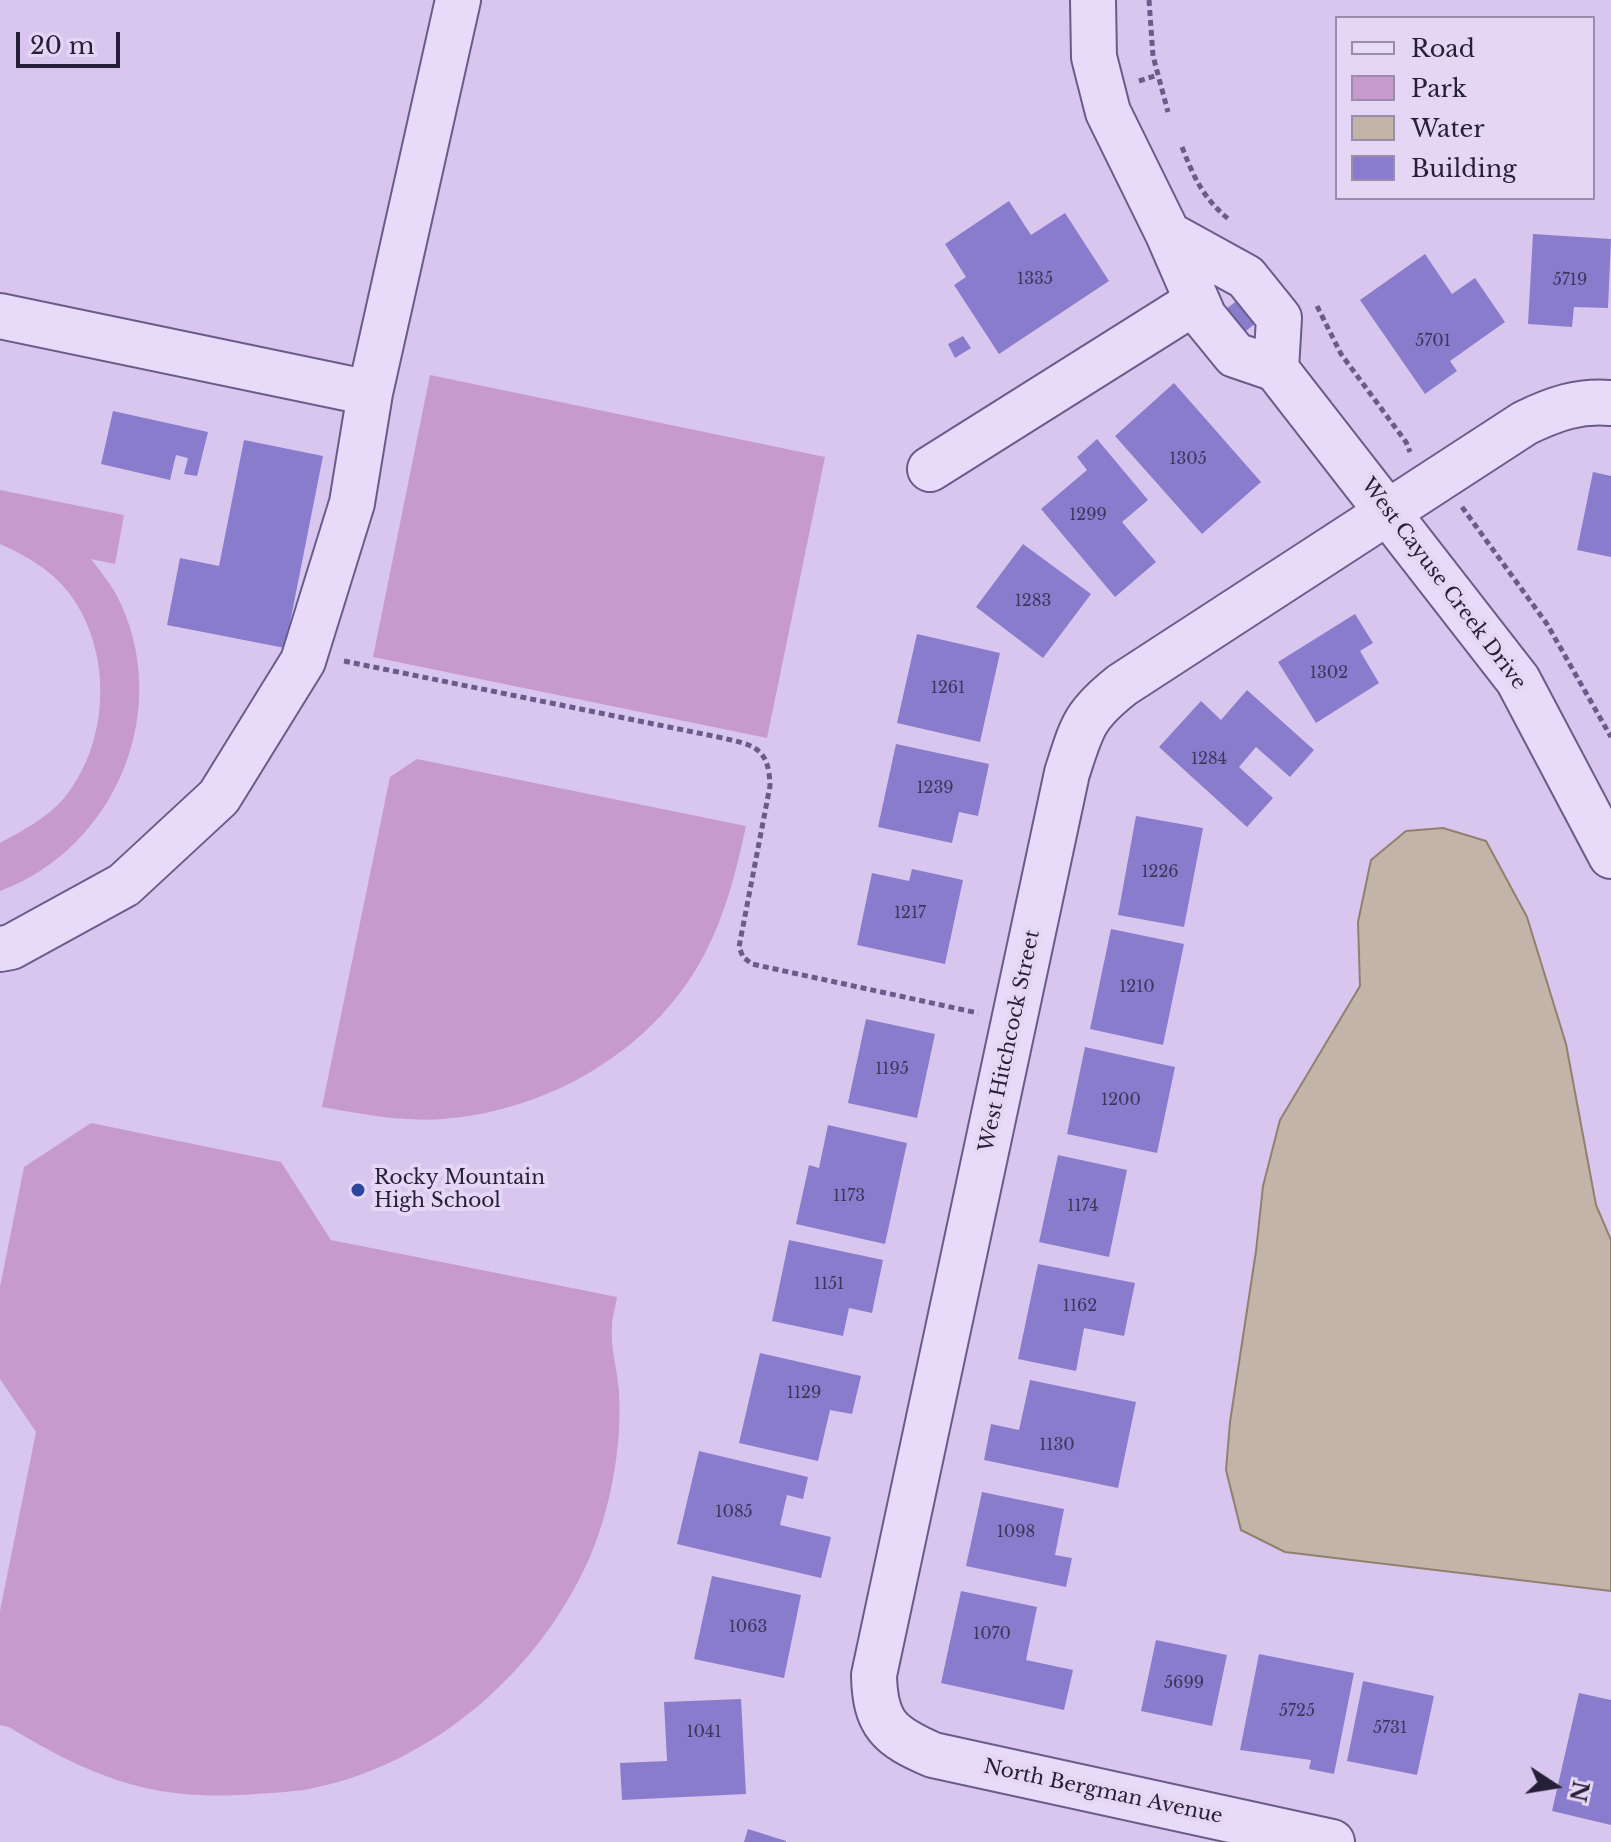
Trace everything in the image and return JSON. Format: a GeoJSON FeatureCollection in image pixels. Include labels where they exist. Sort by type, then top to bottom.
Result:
{"type":"FeatureCollection","features":[{"type":"Feature","properties":{"kind":"street"},"geometry":{"type":"LineString","coordinates":[[0,949],[11,947],[124,885],[219,797],[306,653],[352,503],[370,393],[458,0]]}},
{"type":"Feature","properties":{"kind":"street"},"geometry":{"type":"LineString","coordinates":[[1093,0],[1094,57],[1108,112],[1168,234],[1204,317],[1235,355],[1276,369],[1279,318],[1246,277],[1168,234]]}},
{"type":"Feature","properties":{"kind":"street"},"geometry":{"type":"LineString","coordinates":[[930,469],[1197,301]]}},
{"type":"Feature","properties":{"kind":"street"},"geometry":{"type":"LineString","coordinates":[[0,316],[370,393]]}},
{"type":"Feature","properties":{"kind":"street","name":"West Cayuse Creek Drive"},"geometry":{"type":"LineString","coordinates":[[1276,369],[1518,680],[1611,856]]}},
{"type":"Feature","properties":{"kind":"street","name":"West Hitchcock Street"},"geometry":{"type":"LineString","coordinates":[[885,1724],[875,1701],[874,1675],[1067,773],[1083,724],[1099,704],[1122,685],[1525,423],[1558,407],[1611,403]]}},
{"type":"Feature","properties":{"kind":"street","name":"North Bergman Avenue"},"geometry":{"type":"LineString","coordinates":[[885,1724],[903,1742],[933,1755],[1332,1842]]}},
{"type":"Feature","properties":{"kind":"path"},"geometry":{"type":"LineString","coordinates":[[1149,0],[1153,56],[1168,112]]}},
{"type":"Feature","properties":{"kind":"path"},"geometry":{"type":"LineString","coordinates":[[1182,147],[1192,173],[1212,206],[1242,229]]}},
{"type":"Feature","properties":{"kind":"path"},"geometry":{"type":"LineString","coordinates":[[1323,315],[1341,354],[1406,442]]}},
{"type":"Feature","properties":{"kind":"path"},"geometry":{"type":"LineString","coordinates":[[1468,514],[1547,624],[1611,737]]}},
{"type":"Feature","properties":{"kind":"path"},"geometry":{"type":"LineString","coordinates":[[306,653],[756,747],[765,756],[770,786],[739,947],[743,957],[752,964],[1014,1021]]}},
{"type":"Feature","properties":{"kind":"green space"},"geometry":{"type":"Polygon","coordinates":[[[430,375],[825,457],[767,738],[373,657],[430,375]]]}},
{"type":"Feature","properties":{"kind":"green space"},"geometry":{"type":"Polygon","coordinates":[[[0,490],[124,515],[115,564],[91,559],[116,594],[133,637],[139,682],[136,726],[124,768],[104,808],[76,842],[41,870],[0,891],[0,843],[45,816],[68,793],[82,771],[92,746],[100,693],[99,667],[93,640],[69,593],[38,564],[0,544],[0,490]]]}},
{"type":"Feature","properties":{"kind":"green space"},"geometry":{"type":"Polygon","coordinates":[[[417,759],[746,826],[729,894],[710,943],[680,992],[655,1022],[592,1071],[557,1089],[520,1104],[482,1114],[428,1120],[367,1115],[322,1107],[390,777],[417,759]]]}},
{"type":"Feature","properties":{"kind":"green space"},"geometry":{"type":"Polygon","coordinates":[[[91,1123],[281,1162],[331,1240],[617,1297],[612,1334],[620,1412],[617,1451],[611,1491],[594,1547],[573,1591],[547,1632],[515,1671],[479,1705],[440,1735],[397,1759],[352,1778],[304,1790],[226,1795],[183,1794],[141,1787],[106,1776],[0,1725],[0,1611],[36,1432],[0,1379],[0,1287],[24,1167],[91,1123]]]}},
{"type":"Feature","properties":{"kind":"water"},"geometry":{"type":"Polygon","coordinates":[[[1443,828],[1486,841],[1527,917],[1566,1044],[1596,1205],[1611,1240],[1611,1591],[1285,1552],[1241,1530],[1226,1470],[1263,1186],[1280,1120],[1360,986],[1358,922],[1371,860],[1406,831],[1443,828]]]}},
{"type":"Feature","properties":{"kind":"building"},"geometry":{"type":"Polygon","coordinates":[[[1009,201],[1031,235],[1065,213],[1109,281],[999,354],[954,285],[966,277],[945,244],[1009,201]]]}},
{"type":"Feature","properties":{"kind":"building"},"geometry":{"type":"Polygon","coordinates":[[[1533,234],[1611,239],[1608,308],[1574,307],[1572,327],[1528,324],[1533,234]]]}},
{"type":"Feature","properties":{"kind":"building"},"geometry":{"type":"Polygon","coordinates":[[[1425,254],[1452,294],[1475,278],[1505,322],[1450,361],[1457,371],[1425,394],[1360,300],[1425,254]]]}},
{"type":"Feature","properties":{"kind":"building"},"geometry":{"type":"Polygon","coordinates":[[[1239,299],[1258,321],[1240,336],[1221,313],[1239,299]]]}},
{"type":"Feature","properties":{"kind":"building"},"geometry":{"type":"Polygon","coordinates":[[[963,336],[971,348],[955,358],[948,344],[963,336]]]}},
{"type":"Feature","properties":{"kind":"building"},"geometry":{"type":"Polygon","coordinates":[[[1174,383],[1261,482],[1202,534],[1115,436],[1174,383]]]}},
{"type":"Feature","properties":{"kind":"building"},"geometry":{"type":"Polygon","coordinates":[[[113,411],[208,432],[197,476],[184,474],[188,458],[176,455],[170,480],[101,464],[113,411]]]}},
{"type":"Feature","properties":{"kind":"building"},"geometry":{"type":"Polygon","coordinates":[[[1097,439],[1148,500],[1122,522],[1156,562],[1115,597],[1041,509],[1087,470],[1077,457],[1097,439]]]}},
{"type":"Feature","properties":{"kind":"building"},"geometry":{"type":"Polygon","coordinates":[[[244,440],[323,456],[285,648],[167,625],[180,558],[219,566],[244,440]]]}},
{"type":"Feature","properties":{"kind":"building"},"geometry":{"type":"Polygon","coordinates":[[[1593,472],[1611,476],[1611,557],[1577,550],[1593,472]]]}},
{"type":"Feature","properties":{"kind":"building"},"geometry":{"type":"Polygon","coordinates":[[[1023,544],[1091,594],[1043,658],[976,607],[1023,544]]]}},
{"type":"Feature","properties":{"kind":"building"},"geometry":{"type":"Polygon","coordinates":[[[1355,614],[1373,643],[1360,651],[1379,683],[1316,723],[1278,662],[1355,614]]]}},
{"type":"Feature","properties":{"kind":"building"},"geometry":{"type":"Polygon","coordinates":[[[917,634],[1000,653],[980,742],[897,723],[917,634]]]}},
{"type":"Feature","properties":{"kind":"building"},"geometry":{"type":"Polygon","coordinates":[[[1247,690],[1314,750],[1290,777],[1256,747],[1239,767],[1273,798],[1247,827],[1159,747],[1201,701],[1221,720],[1247,690]]]}},
{"type":"Feature","properties":{"kind":"building"},"geometry":{"type":"Polygon","coordinates":[[[896,744],[989,764],[978,816],[959,812],[952,843],[878,827],[896,744]]]}},
{"type":"Feature","properties":{"kind":"building"},"geometry":{"type":"Polygon","coordinates":[[[1136,816],[1203,828],[1184,927],[1118,915],[1136,816]]]}},
{"type":"Feature","properties":{"kind":"building"},"geometry":{"type":"Polygon","coordinates":[[[912,869],[963,880],[945,964],[857,945],[872,873],[909,881],[912,869]]]}},
{"type":"Feature","properties":{"kind":"building"},"geometry":{"type":"Polygon","coordinates":[[[1111,929],[1184,944],[1163,1045],[1090,1029],[1111,929]]]}},
{"type":"Feature","properties":{"kind":"building"},"geometry":{"type":"Polygon","coordinates":[[[866,1019],[935,1034],[917,1118],[848,1103],[866,1019]]]}},
{"type":"Feature","properties":{"kind":"building"},"geometry":{"type":"Polygon","coordinates":[[[1085,1047],[1175,1067],[1157,1153],[1067,1134],[1085,1047]]]}},
{"type":"Feature","properties":{"kind":"building"},"geometry":{"type":"Polygon","coordinates":[[[828,1125],[907,1143],[885,1244],[796,1224],[809,1165],[819,1168],[828,1125]]]}},
{"type":"Feature","properties":{"kind":"building"},"geometry":{"type":"Polygon","coordinates":[[[1058,1155],[1127,1170],[1109,1257],[1039,1242],[1058,1155]]]}},
{"type":"Feature","properties":{"kind":"building"},"geometry":{"type":"Polygon","coordinates":[[[789,1240],[883,1260],[872,1313],[849,1308],[843,1336],[772,1321],[789,1240]]]}},
{"type":"Feature","properties":{"kind":"building"},"geometry":{"type":"Polygon","coordinates":[[[1038,1264],[1135,1283],[1124,1336],[1084,1328],[1076,1371],[1018,1359],[1038,1264]]]}},
{"type":"Feature","properties":{"kind":"building"},"geometry":{"type":"Polygon","coordinates":[[[760,1353],[861,1376],[852,1414],[830,1410],[818,1461],[739,1443],[760,1353]]]}},
{"type":"Feature","properties":{"kind":"building"},"geometry":{"type":"Polygon","coordinates":[[[1030,1380],[1136,1402],[1118,1488],[984,1460],[991,1424],[1019,1430],[1030,1380]]]}},
{"type":"Feature","properties":{"kind":"building"},"geometry":{"type":"Polygon","coordinates":[[[699,1451],[808,1477],[803,1499],[787,1495],[780,1525],[831,1537],[821,1578],[677,1544],[699,1451]]]}},
{"type":"Feature","properties":{"kind":"building"},"geometry":{"type":"Polygon","coordinates":[[[982,1492],[1064,1509],[1055,1555],[1072,1558],[1066,1587],[966,1566],[982,1492]]]}},
{"type":"Feature","properties":{"kind":"building"},"geometry":{"type":"Polygon","coordinates":[[[712,1576],[801,1595],[784,1678],[694,1659],[712,1576]]]}},
{"type":"Feature","properties":{"kind":"building"},"geometry":{"type":"Polygon","coordinates":[[[961,1591],[1037,1607],[1026,1660],[1073,1670],[1064,1710],[941,1683],[961,1591]]]}},
{"type":"Feature","properties":{"kind":"building"},"geometry":{"type":"Polygon","coordinates":[[[1156,1640],[1227,1655],[1212,1726],[1141,1711],[1156,1640]]]}},
{"type":"Feature","properties":{"kind":"building"},"geometry":{"type":"Polygon","coordinates":[[[1259,1654],[1354,1673],[1334,1774],[1309,1769],[1311,1760],[1240,1750],[1259,1654]]]}},
{"type":"Feature","properties":{"kind":"building"},"geometry":{"type":"Polygon","coordinates":[[[1363,1681],[1434,1696],[1417,1775],[1347,1761],[1363,1681]]]}},
{"type":"Feature","properties":{"kind":"building"},"geometry":{"type":"Polygon","coordinates":[[[1579,1693],[1611,1700],[1611,1825],[1552,1811],[1579,1693]]]}},
{"type":"Feature","properties":{"kind":"building"},"geometry":{"type":"Polygon","coordinates":[[[741,1699],[746,1794],[622,1800],[620,1763],[667,1761],[664,1702],[741,1699]]]}},
{"type":"Feature","properties":{"kind":"building"},"geometry":{"type":"Polygon","coordinates":[[[748,1829],[786,1841],[786,1842],[744,1842],[748,1829]]]}},
{"type":"Feature","properties":{"kind":"place","name":"Rocky Mountain High School"},"geometry":{"type":"Point","coordinates":[358,1190]}}]}
